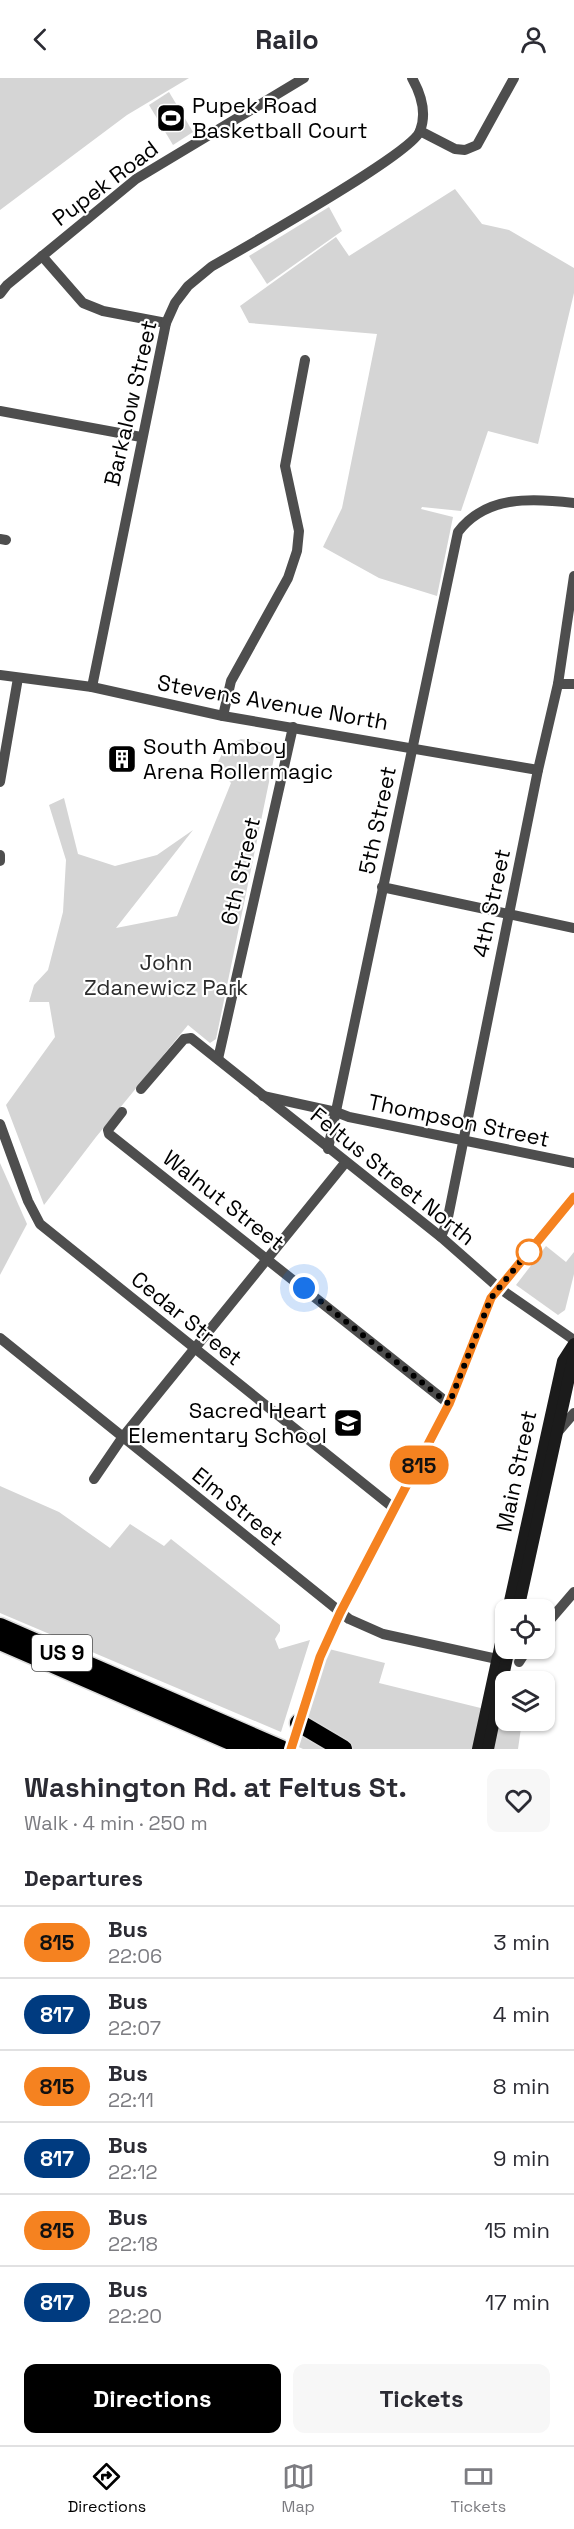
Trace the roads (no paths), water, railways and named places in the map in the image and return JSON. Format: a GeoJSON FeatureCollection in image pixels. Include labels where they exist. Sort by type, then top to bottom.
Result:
{"type":"FeatureCollection","features":[{"type":"Feature","properties":{"kind":"highway","name":"US 9"},"geometry":{"type":"LineString","coordinates":[[0,1627],[122,1686],[256,1745],[281,1749]]}},
{"type":"Feature","properties":{"kind":"highway","name":"US 9"},"geometry":{"type":"LineString","coordinates":[[0,1641],[122,1686]]}},
{"type":"Feature","properties":{"kind":"highway"},"geometry":{"type":"LineString","coordinates":[[302,1715],[343,1749]]}},
{"type":"Feature","properties":{"kind":"main road"},"geometry":{"type":"LineString","coordinates":[[291,1749],[319,1662],[340,1613],[449,1404],[491,1298],[574,1197]]}},
{"type":"Feature","properties":{"kind":"main road","name":"Main Street"},"geometry":{"type":"LineString","coordinates":[[510,1599],[563,1361],[574,1342]]}},
{"type":"Feature","properties":{"kind":"main road","name":"Main Street"},"geometry":{"type":"LineString","coordinates":[[520,1599],[574,1355]]}},
{"type":"Feature","properties":{"kind":"main road"},"geometry":{"type":"LineString","coordinates":[[488,1749],[489,1717],[497,1659]]}},
{"type":"Feature","properties":{"kind":"main road"},"geometry":{"type":"LineString","coordinates":[[478,1749],[506,1659]]}},
{"type":"Feature","properties":{"kind":"street","name":"Pupek Road"},"geometry":{"type":"LineString","coordinates":[[0,294],[7,285],[136,179],[304,78]]}},
{"type":"Feature","properties":{"kind":"street"},"geometry":{"type":"LineString","coordinates":[[412,78],[421,94],[423,110],[420,131],[455,149],[465,150],[477,145],[514,78]]}},
{"type":"Feature","properties":{"kind":"street","name":"Barkalow Street"},"geometry":{"type":"LineString","coordinates":[[92,687],[141,437],[166,323],[175,303],[188,286],[211,267],[399,153],[414,142],[420,131]]}},
{"type":"Feature","properties":{"kind":"street"},"geometry":{"type":"LineString","coordinates":[[42,256],[83,303],[103,311],[166,323]]}},
{"type":"Feature","properties":{"kind":"street"},"geometry":{"type":"LineString","coordinates":[[223,716],[231,681],[288,578],[297,551],[299,531],[285,466],[305,360]]}},
{"type":"Feature","properties":{"kind":"street"},"geometry":{"type":"LineString","coordinates":[[0,411],[141,437]]}},
{"type":"Feature","properties":{"kind":"street","name":"5th Street"},"geometry":{"type":"LineString","coordinates":[[328,1149],[458,532],[466,521],[481,510],[508,502],[537,498],[574,503]]}},
{"type":"Feature","properties":{"kind":"street","name":"4th Street"},"geometry":{"type":"LineString","coordinates":[[441,1238],[447,1222],[538,770],[558,684],[574,576]]}},
{"type":"Feature","properties":{"kind":"street","name":"Stevens Avenue North"},"geometry":{"type":"LineString","coordinates":[[0,675],[92,687],[223,716],[538,770]]}},
{"type":"Feature","properties":{"kind":"street"},"geometry":{"type":"LineString","coordinates":[[0,782],[3,749],[18,678]]}},
{"type":"Feature","properties":{"kind":"street"},"geometry":{"type":"LineString","coordinates":[[558,684],[574,684]]}},
{"type":"Feature","properties":{"kind":"street","name":"6th Street"},"geometry":{"type":"LineString","coordinates":[[218,1059],[293,727]]}},
{"type":"Feature","properties":{"kind":"street"},"geometry":{"type":"LineString","coordinates":[[0,855],[0,861]]}},
{"type":"Feature","properties":{"kind":"street"},"geometry":{"type":"LineString","coordinates":[[382,887],[574,928]]}},
{"type":"Feature","properties":{"kind":"street","name":"Feltus Street North"},"geometry":{"type":"LineString","coordinates":[[141,1089],[184,1039],[191,1038],[441,1238],[499,1288],[574,1342]]}},
{"type":"Feature","properties":{"kind":"street","name":"Thompson Street"},"geometry":{"type":"LineString","coordinates":[[260,1095],[336,1112],[348,1117],[574,1163]]}},
{"type":"Feature","properties":{"kind":"street","name":"Walnut Street"},"geometry":{"type":"LineString","coordinates":[[123,1112],[108,1130],[109,1134],[449,1404]]}},
{"type":"Feature","properties":{"kind":"street","name":"Cedar Street"},"geometry":{"type":"LineString","coordinates":[[0,1124],[28,1201],[40,1224],[395,1509]]}},
{"type":"Feature","properties":{"kind":"street"},"geometry":{"type":"LineString","coordinates":[[94,1479],[122,1438],[345,1163]]}},
{"type":"Feature","properties":{"kind":"street","name":"Elm Street"},"geometry":{"type":"LineString","coordinates":[[0,1338],[349,1619],[383,1634],[495,1659]]}},
{"type":"Feature","properties":{"kind":"street"},"geometry":{"type":"LineString","coordinates":[[555,1435],[574,1413]]}},
{"type":"Feature","properties":{"kind":"street"},"geometry":{"type":"LineString","coordinates":[[555,1614],[574,1592]]}},
{"type":"Feature","properties":{"kind":"place","name":"Pupek Road Basketball Court"},"geometry":{"type":"Point","coordinates":[171,118]}},
{"type":"Feature","properties":{"kind":"place","name":"South Amboy Arena Rollermagic"},"geometry":{"type":"Point","coordinates":[122,759]}},
{"type":"Feature","properties":{"kind":"place","name":"Sacred Heart Elementary School"},"geometry":{"type":"Point","coordinates":[348,1423]}},
{"type":"Feature","properties":{"kind":"park label","name":"John Zdanewicz Park"},"geometry":{"type":"Point","coordinates":[166,974]}}]}
